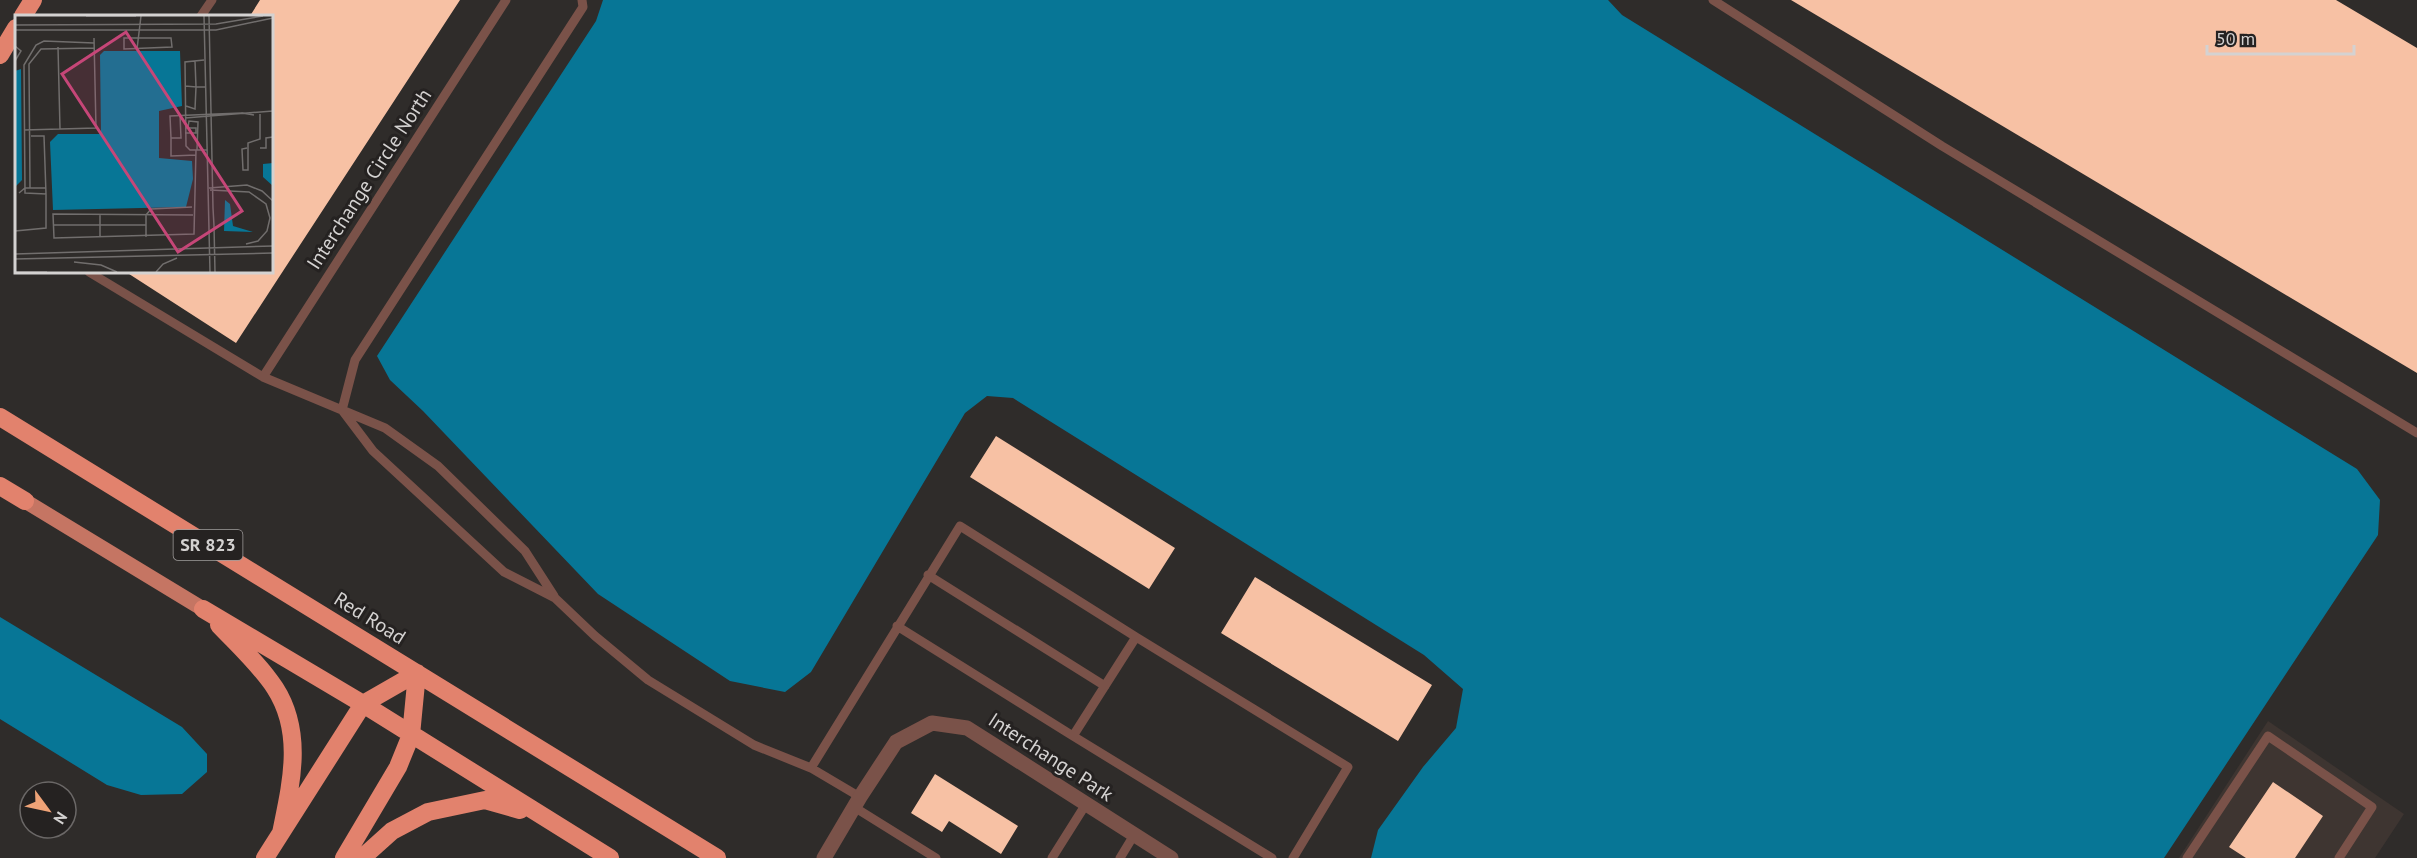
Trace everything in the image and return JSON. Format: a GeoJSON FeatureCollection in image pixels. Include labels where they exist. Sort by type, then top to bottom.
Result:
{"type":"FeatureCollection","features":[{"type":"Feature","properties":{"kind":"highway"},"geometry":{"type":"LineString","coordinates":[[24,15],[33,0]]}},
{"type":"Feature","properties":{"kind":"highway"},"geometry":{"type":"LineString","coordinates":[[0,55],[15,30]]}},
{"type":"Feature","properties":{"kind":"highway","name":"Red Road"},"geometry":{"type":"LineString","coordinates":[[0,417],[717,858]]}},
{"type":"Feature","properties":{"kind":"highway","name":"SR 823"},"geometry":{"type":"LineString","coordinates":[[0,486],[26,501]]}},
{"type":"Feature","properties":{"kind":"highway"},"geometry":{"type":"LineString","coordinates":[[203,609],[274,687],[291,723],[293,749],[291,776],[280,833]]}},
{"type":"Feature","properties":{"kind":"highway","name":"SR 823"},"geometry":{"type":"LineString","coordinates":[[203,609],[363,704],[610,858]]}},
{"type":"Feature","properties":{"kind":"highway"},"geometry":{"type":"LineString","coordinates":[[265,858],[363,704],[417,673]]}},
{"type":"Feature","properties":{"kind":"highway"},"geometry":{"type":"LineString","coordinates":[[344,858],[398,767],[411,735],[417,673]]}},
{"type":"Feature","properties":{"kind":"highway"},"geometry":{"type":"LineString","coordinates":[[362,858],[392,831],[428,812],[485,800],[542,817]]}},
{"type":"Feature","properties":{"kind":"main road","name":"SR 823"},"geometry":{"type":"LineString","coordinates":[[26,501],[203,609]]}},
{"type":"Feature","properties":{"kind":"street","name":"Interchange Park"},"geometry":{"type":"LineString","coordinates":[[824,858],[896,742],[932,723],[967,728],[1171,858]]}},
{"type":"Feature","properties":{"kind":"lane"},"geometry":{"type":"LineString","coordinates":[[202,15],[212,0]]}},
{"type":"Feature","properties":{"kind":"lane","name":"Interchange Circle North"},"geometry":{"type":"LineString","coordinates":[[262,377],[507,0]]}},
{"type":"Feature","properties":{"kind":"lane"},"geometry":{"type":"LineString","coordinates":[[342,410],[355,360],[583,7],[582,0]]}},
{"type":"Feature","properties":{"kind":"lane"},"geometry":{"type":"LineString","coordinates":[[1713,0],[1942,146],[2417,433]]}},
{"type":"Feature","properties":{"kind":"lane"},"geometry":{"type":"LineString","coordinates":[[91,273],[262,377],[385,428],[438,466],[525,551],[555,598],[595,636],[648,680],[754,746],[811,768],[936,858]]}},
{"type":"Feature","properties":{"kind":"lane"},"geometry":{"type":"LineString","coordinates":[[342,410],[373,452],[504,572],[555,598]]}},
{"type":"Feature","properties":{"kind":"lane"},"geometry":{"type":"LineString","coordinates":[[811,768],[960,526],[1136,638],[1348,767],[1293,858]]}},
{"type":"Feature","properties":{"kind":"lane"},"geometry":{"type":"LineString","coordinates":[[928,575],[1105,686]]}},
{"type":"Feature","properties":{"kind":"lane"},"geometry":{"type":"LineString","coordinates":[[897,626],[1272,858]]}},
{"type":"Feature","properties":{"kind":"lane"},"geometry":{"type":"LineString","coordinates":[[1073,736],[1136,638]]}},
{"type":"Feature","properties":{"kind":"lane"},"geometry":{"type":"LineString","coordinates":[[2188,858],[2268,735],[2372,807],[2339,858]]}},
{"type":"Feature","properties":{"kind":"lane"},"geometry":{"type":"LineString","coordinates":[[1052,858],[1086,804]]}},
{"type":"Feature","properties":{"kind":"lane"},"geometry":{"type":"LineString","coordinates":[[1121,858],[1134,835]]}},
{"type":"Feature","properties":{"kind":"shaded area"},"geometry":{"type":"Polygon","coordinates":[[[2268,721],[2404,814],[2375,858],[2179,858],[2268,721]]]}},
{"type":"Feature","properties":{"kind":"water"},"geometry":{"type":"Polygon","coordinates":[[[603,0],[1608,0],[1622,15],[2357,469],[2380,500],[2378,535],[2164,858],[1371,858],[1378,830],[1423,767],[1456,728],[1463,689],[1424,655],[1013,398],[987,396],[965,413],[811,672],[785,692],[730,681],[598,594],[423,411],[390,380],[377,356],[596,21],[603,0]]]}},
{"type":"Feature","properties":{"kind":"water"},"geometry":{"type":"Polygon","coordinates":[[[0,617],[182,727],[207,754],[207,772],[182,794],[141,795],[107,785],[0,719],[0,617]]]}},
{"type":"Feature","properties":{"kind":"building"},"geometry":{"type":"Polygon","coordinates":[[[260,0],[460,0],[236,343],[128,273],[273,273],[273,15],[251,15],[260,0]]]}},
{"type":"Feature","properties":{"kind":"building"},"geometry":{"type":"Polygon","coordinates":[[[1791,0],[2336,0],[2417,48],[2417,373],[1791,0]]]}},
{"type":"Feature","properties":{"kind":"building"},"geometry":{"type":"Polygon","coordinates":[[[996,436],[1175,548],[1149,589],[970,477],[996,436]]]}},
{"type":"Feature","properties":{"kind":"building"},"geometry":{"type":"Polygon","coordinates":[[[1255,577],[1432,685],[1398,741],[1221,633],[1255,577]]]}},
{"type":"Feature","properties":{"kind":"building"},"geometry":{"type":"Polygon","coordinates":[[[935,774],[1018,826],[1001,854],[949,821],[942,832],[911,813],[935,774]]]}},
{"type":"Feature","properties":{"kind":"building"},"geometry":{"type":"Polygon","coordinates":[[[2273,782],[2323,816],[2295,858],[2246,858],[2229,847],[2273,782]]]}}]}
